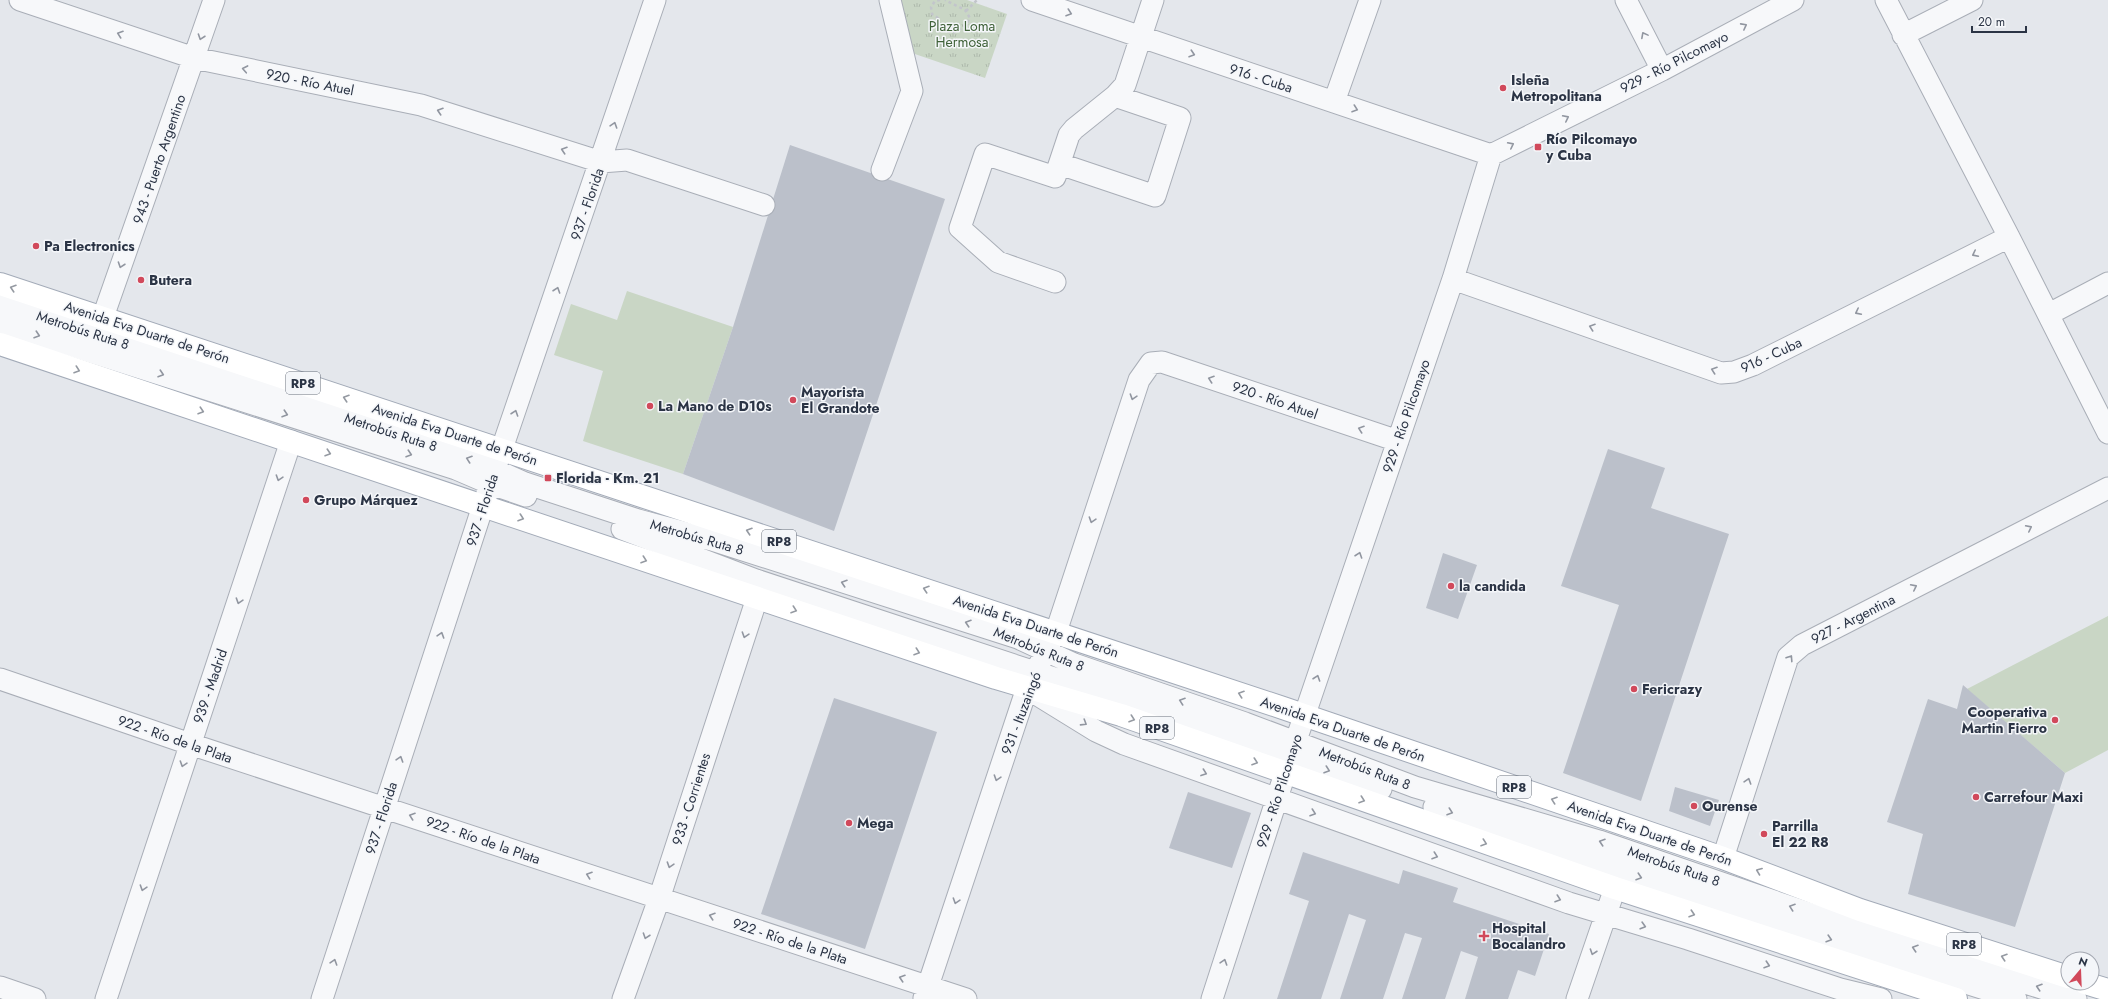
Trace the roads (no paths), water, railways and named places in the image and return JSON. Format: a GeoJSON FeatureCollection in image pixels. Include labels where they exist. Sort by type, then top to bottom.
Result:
{"type":"FeatureCollection","features":[{"type":"Feature","properties":{"kind":"main road","name":"Avenida Eva Duarte de Perón"},"geometry":{"type":"LineString","coordinates":[[0,284],[103,317],[496,468],[1051,642],[1182,674],[1723,858],[1956,999]]}},
{"type":"Feature","properties":{"kind":"main road","name":"Avenida Eva Duarte de Perón"},"geometry":{"type":"LineString","coordinates":[[0,344],[291,440],[757,598],[1031,680],[1121,715],[1290,757],[1615,888],[1855,938],[2060,976]]}},
{"type":"Feature","properties":{"kind":"main road"},"geometry":{"type":"LineString","coordinates":[[1051,642],[1141,672],[1182,674]]}},
{"type":"Feature","properties":{"kind":"street","name":"920 - Río Atuel"},"geometry":{"type":"LineString","coordinates":[[20,0],[194,58],[415,103],[601,162]]}},
{"type":"Feature","properties":{"kind":"street","name":"943 - Puerto Argentino"},"geometry":{"type":"LineString","coordinates":[[103,317],[214,0]]}},
{"type":"Feature","properties":{"kind":"street","name":"937 - Florida"},"geometry":{"type":"LineString","coordinates":[[322,999],[496,468],[655,0]]}},
{"type":"Feature","properties":{"kind":"street"},"geometry":{"type":"LineString","coordinates":[[882,170],[912,91],[890,0]]}},
{"type":"Feature","properties":{"kind":"street","name":"916 - Cuba"},"geometry":{"type":"LineString","coordinates":[[1032,0],[1491,155]]}},
{"type":"Feature","properties":{"kind":"street"},"geometry":{"type":"LineString","coordinates":[[1055,282],[998,262],[960,228],[985,154],[1056,177],[1069,136],[1074,128],[1115,96],[1125,85],[1152,0]]}},
{"type":"Feature","properties":{"kind":"street"},"geometry":{"type":"LineString","coordinates":[[1334,102],[1370,0]]}},
{"type":"Feature","properties":{"kind":"street"},"geometry":{"type":"LineString","coordinates":[[1626,0],[1662,70]]}},
{"type":"Feature","properties":{"kind":"street","name":"929 - Río Pilcomayo"},"geometry":{"type":"LineString","coordinates":[[1212,999],[1304,715],[1453,279],[1491,155],[1662,70],[1793,0]]}},
{"type":"Feature","properties":{"kind":"street"},"geometry":{"type":"LineString","coordinates":[[1886,0],[2049,314],[2108,433]]}},
{"type":"Feature","properties":{"kind":"street"},"geometry":{"type":"LineString","coordinates":[[1903,35],[1972,0]]}},
{"type":"Feature","properties":{"kind":"street"},"geometry":{"type":"LineString","coordinates":[[1060,164],[1155,196],[1180,118],[1115,96]]}},
{"type":"Feature","properties":{"kind":"street"},"geometry":{"type":"LineString","coordinates":[[601,162],[627,160],[764,205]]}},
{"type":"Feature","properties":{"kind":"street","name":"916 - Cuba"},"geometry":{"type":"LineString","coordinates":[[1453,279],[1721,373],[1734,372],[1753,365],[2009,237]]}},
{"type":"Feature","properties":{"kind":"street"},"geometry":{"type":"LineString","coordinates":[[2049,314],[2108,283]]}},
{"type":"Feature","properties":{"kind":"street","name":"Metrobús Ruta 8"},"geometry":{"type":"LineString","coordinates":[[0,304],[121,342],[496,468],[640,535],[756,580],[1031,680]]}},
{"type":"Feature","properties":{"kind":"street","name":"Metrobús Ruta 8"},"geometry":{"type":"LineString","coordinates":[[0,323],[448,466],[496,468]]}},
{"type":"Feature","properties":{"kind":"street","name":"920 - Río Atuel"},"geometry":{"type":"LineString","coordinates":[[1151,363],[1162,362],[1398,441]]}},
{"type":"Feature","properties":{"kind":"street","name":"931 - Ituzaingó"},"geometry":{"type":"LineString","coordinates":[[926,992],[1031,680],[1051,642],[1139,380],[1151,363]]}},
{"type":"Feature","properties":{"kind":"street","name":"939 - Madrid"},"geometry":{"type":"LineString","coordinates":[[106,999],[291,440]]}},
{"type":"Feature","properties":{"kind":"street","name":"927 - Argentina"},"geometry":{"type":"LineString","coordinates":[[1723,858],[1788,657],[1802,645],[2108,488]]}},
{"type":"Feature","properties":{"kind":"street","name":"933 - Corrientes"},"geometry":{"type":"LineString","coordinates":[[623,999],[659,899],[757,598]]}},
{"type":"Feature","properties":{"kind":"street","name":"Metrobús Ruta 8"},"geometry":{"type":"LineString","coordinates":[[1051,642],[1074,664],[1245,723],[1290,757],[1311,765],[1592,861],[1855,938],[2076,999]]}},
{"type":"Feature","properties":{"kind":"street"},"geometry":{"type":"LineString","coordinates":[[1141,672],[1198,692],[1245,723]]}},
{"type":"Feature","properties":{"kind":"street","name":"922 - Río de la Plata"},"geometry":{"type":"LineString","coordinates":[[0,679],[190,744],[659,899],[926,992],[966,999]]}},
{"type":"Feature","properties":{"kind":"street","name":"Avenida Eva Duarte de Perón"},"geometry":{"type":"LineString","coordinates":[[1031,680],[1096,731],[1124,744],[1606,915],[1688,939],[1839,994],[1881,999]]}},
{"type":"Feature","properties":{"kind":"street"},"geometry":{"type":"LineString","coordinates":[[1577,999],[1615,888]]}},
{"type":"Feature","properties":{"kind":"street"},"geometry":{"type":"LineString","coordinates":[[1839,994],[1855,938]]}},
{"type":"Feature","properties":{"kind":"street","name":"Metrobús Ruta 8"},"geometry":{"type":"LineString","coordinates":[[1855,938],[1873,954],[2016,999]]}},
{"type":"Feature","properties":{"kind":"street"},"geometry":{"type":"LineString","coordinates":[[0,987],[35,999]]}},
{"type":"Feature","properties":{"kind":"place","name":"Isleña Metropolitana"},"geometry":{"type":"Point","coordinates":[1503,88]}},
{"type":"Feature","properties":{"kind":"place","name":"Río Pilcomayo y Cuba"},"geometry":{"type":"Point","coordinates":[1538,147]}},
{"type":"Feature","properties":{"kind":"place","name":"Pa Electronics"},"geometry":{"type":"Point","coordinates":[36,246]}},
{"type":"Feature","properties":{"kind":"place","name":"Butera"},"geometry":{"type":"Point","coordinates":[141,280]}},
{"type":"Feature","properties":{"kind":"place","name":"Mayorista El Grandote"},"geometry":{"type":"Point","coordinates":[793,400]}},
{"type":"Feature","properties":{"kind":"place","name":"La Mano de D10s"},"geometry":{"type":"Point","coordinates":[650,406]}},
{"type":"Feature","properties":{"kind":"place","name":"Florida - Km. 21"},"geometry":{"type":"Point","coordinates":[548,478]}},
{"type":"Feature","properties":{"kind":"place","name":"Grupo Márquez"},"geometry":{"type":"Point","coordinates":[306,500]}},
{"type":"Feature","properties":{"kind":"place","name":"la candida"},"geometry":{"type":"Point","coordinates":[1451,586]}},
{"type":"Feature","properties":{"kind":"place","name":"Fericrazy"},"geometry":{"type":"Point","coordinates":[1634,689]}},
{"type":"Feature","properties":{"kind":"place","name":"Cooperativa Martin Fierro"},"geometry":{"type":"Point","coordinates":[2055,720]}},
{"type":"Feature","properties":{"kind":"place","name":"Carrefour Maxi"},"geometry":{"type":"Point","coordinates":[1976,797]}},
{"type":"Feature","properties":{"kind":"place","name":"Ourense"},"geometry":{"type":"Point","coordinates":[1694,806]}},
{"type":"Feature","properties":{"kind":"place","name":"Mega"},"geometry":{"type":"Point","coordinates":[849,823]}},
{"type":"Feature","properties":{"kind":"place","name":"Parrilla El 22 R8"},"geometry":{"type":"Point","coordinates":[1764,834]}},
{"type":"Feature","properties":{"kind":"place","name":"Hospital Bocalandro"},"geometry":{"type":"Point","coordinates":[1484,936]}},
{"type":"Feature","properties":{"kind":"park label","name":"Plaza Loma Hermosa"},"geometry":{"type":"Point","coordinates":[962,34]}}]}
